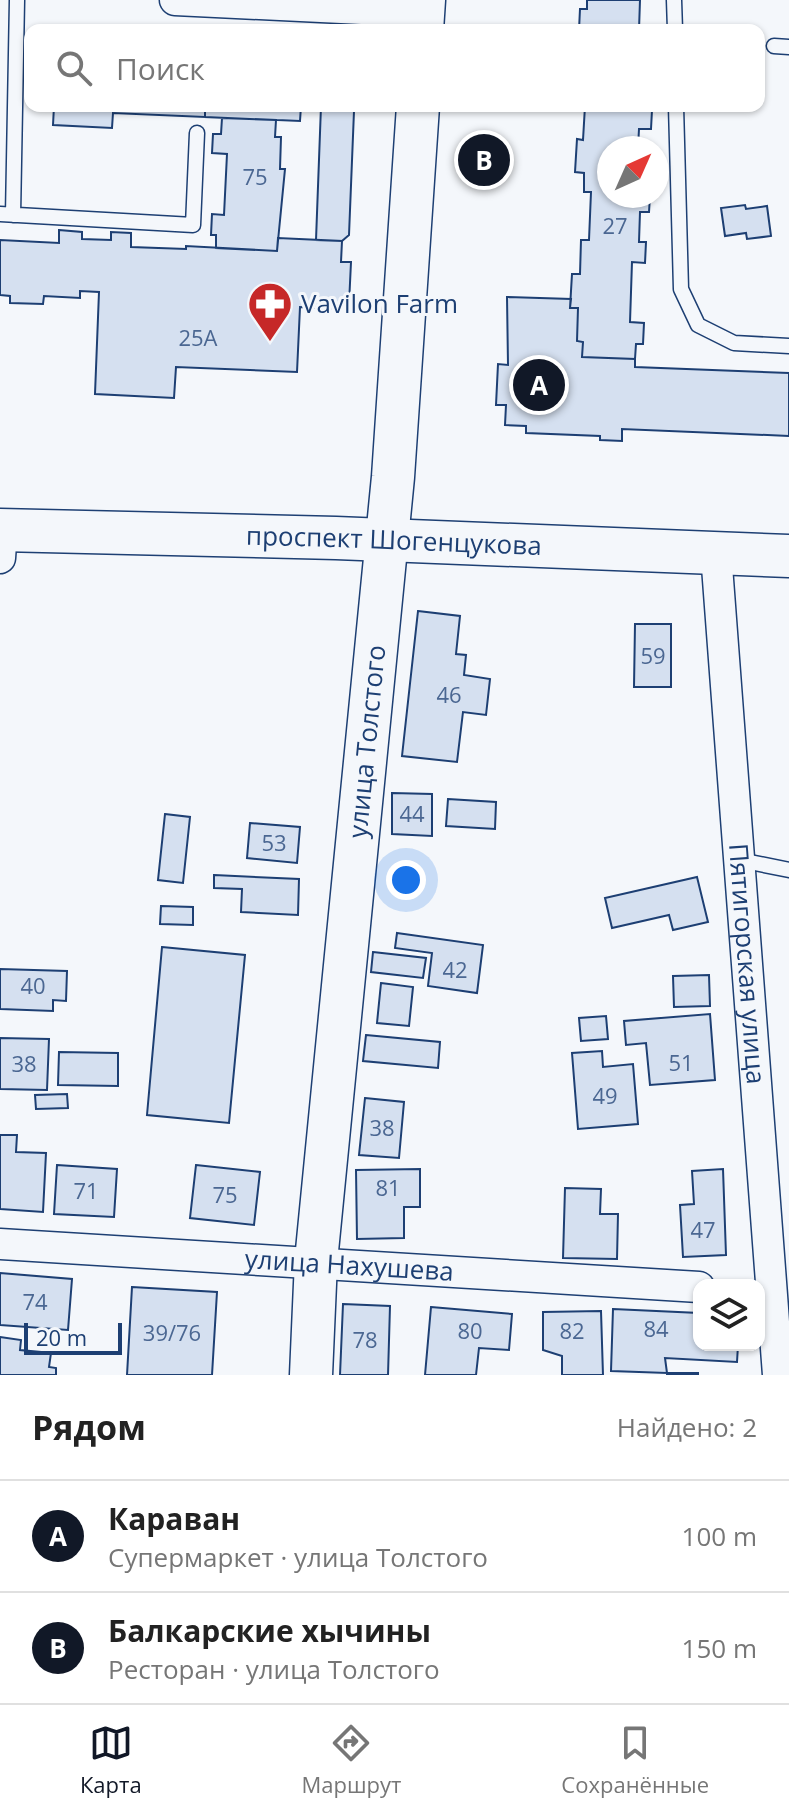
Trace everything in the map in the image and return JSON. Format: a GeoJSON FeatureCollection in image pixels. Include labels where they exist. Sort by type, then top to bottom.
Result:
{"type":"FeatureCollection","features":[{"type":"Feature","properties":{"kind":"street"},"geometry":{"type":"LineString","coordinates":[[175,0],[423,14]]}},
{"type":"Feature","properties":{"kind":"street","name":"улица Толстого"},"geometry":{"type":"LineString","coordinates":[[311,1375],[316,1261],[387,541],[418,112]]}},
{"type":"Feature","properties":{"kind":"street","name":"проспект Шогенцукова"},"geometry":{"type":"LineString","coordinates":[[1,539],[387,541],[789,556]]}},
{"type":"Feature","properties":{"kind":"street","name":"Пятигорская улица"},"geometry":{"type":"LineString","coordinates":[[716,553],[778,1375]]}},
{"type":"Feature","properties":{"kind":"street","name":"улица Нахушева"},"geometry":{"type":"LineString","coordinates":[[0,1244],[316,1261],[693,1287]]}},
{"type":"Feature","properties":{"kind":"lane"},"geometry":{"type":"LineString","coordinates":[[17,0],[7,215],[193,225],[197,133]]}},
{"type":"Feature","properties":{"kind":"lane"},"geometry":{"type":"LineString","coordinates":[[674,0],[675,24]]}},
{"type":"Feature","properties":{"kind":"lane"},"geometry":{"type":"LineString","coordinates":[[676,112],[681,289],[698,325],[734,343],[789,346]]}},
{"type":"Feature","properties":{"kind":"lane"},"geometry":{"type":"LineString","coordinates":[[740,860],[789,870]]}},
{"type":"Feature","properties":{"kind":"building"},"geometry":{"type":"Polygon","coordinates":[[[587,0],[640,0],[639,24],[579,24],[580,9],[587,9],[587,0]]]}},
{"type":"Feature","properties":{"kind":"building"},"geometry":{"type":"Polygon","coordinates":[[[54,112],[205,112],[205,117],[113,113],[112,128],[53,125],[54,112]]]}},
{"type":"Feature","properties":{"kind":"building"},"geometry":{"type":"Polygon","coordinates":[[[205,112],[301,112],[300,121],[205,117],[205,112]]]}},
{"type":"Feature","properties":{"kind":"building"},"geometry":{"type":"Polygon","coordinates":[[[321,112],[354,112],[349,235],[342,241],[316,240],[321,112]]]}},
{"type":"Feature","properties":{"kind":"building"},"geometry":{"type":"Polygon","coordinates":[[[585,112],[652,112],[651,129],[639,129],[639,136],[597,136],[597,208],[649,208],[649,212],[640,212],[639,242],[646,242],[645,263],[632,262],[630,322],[644,323],[643,344],[636,344],[635,359],[582,357],[583,342],[577,341],[578,308],[570,308],[572,274],[580,274],[581,240],[589,240],[591,192],[584,192],[584,173],[575,172],[577,139],[583,140],[585,112]]]}},
{"type":"Feature","properties":{"kind":"building"},"geometry":{"type":"Polygon","coordinates":[[[222,118],[276,120],[275,137],[281,137],[280,169],[285,169],[277,251],[216,248],[216,235],[211,235],[212,214],[224,215],[227,154],[212,153],[213,134],[221,134],[222,118]]]}},
{"type":"Feature","properties":{"kind":"building"},"geometry":{"type":"Polygon","coordinates":[[[745,205],[746,209],[767,206],[771,236],[747,239],[746,233],[725,236],[721,208],[745,205]]]}},
{"type":"Feature","properties":{"kind":"building"},"geometry":{"type":"Polygon","coordinates":[[[59,230],[82,232],[82,239],[111,240],[111,232],[131,233],[131,247],[186,249],[186,246],[277,251],[278,238],[342,241],[341,262],[351,262],[349,304],[338,303],[338,309],[300,307],[297,372],[176,367],[174,398],[95,394],[99,292],[80,291],[80,298],[44,296],[43,304],[10,303],[10,296],[0,295],[0,240],[59,243],[59,230]]]}},
{"type":"Feature","properties":{"kind":"building"},"geometry":{"type":"Polygon","coordinates":[[[507,297],[571,299],[570,308],[578,308],[577,341],[583,342],[582,357],[635,359],[635,367],[789,373],[789,436],[622,429],[622,441],[600,440],[600,436],[526,433],[526,426],[505,425],[506,405],[496,405],[498,364],[508,365],[507,297]]]}},
{"type":"Feature","properties":{"kind":"building"},"geometry":{"type":"Polygon","coordinates":[[[418,611],[460,616],[456,654],[466,655],[464,675],[490,679],[486,715],[463,712],[457,762],[402,756],[418,611]]]}},
{"type":"Feature","properties":{"kind":"building"},"geometry":{"type":"Polygon","coordinates":[[[635,624],[671,624],[671,687],[634,687],[635,624]]]}},
{"type":"Feature","properties":{"kind":"building"},"geometry":{"type":"Polygon","coordinates":[[[392,793],[432,794],[432,836],[392,834],[392,793]]]}},
{"type":"Feature","properties":{"kind":"building"},"geometry":{"type":"Polygon","coordinates":[[[448,799],[496,802],[495,829],[446,826],[448,799]]]}},
{"type":"Feature","properties":{"kind":"building"},"geometry":{"type":"Polygon","coordinates":[[[165,814],[190,817],[183,883],[158,880],[165,814]]]}},
{"type":"Feature","properties":{"kind":"building"},"geometry":{"type":"Polygon","coordinates":[[[250,823],[300,827],[297,863],[247,858],[250,823]]]}},
{"type":"Feature","properties":{"kind":"building"},"geometry":{"type":"Polygon","coordinates":[[[214,875],[299,879],[298,915],[241,912],[242,889],[214,888],[214,875]]]}},
{"type":"Feature","properties":{"kind":"building"},"geometry":{"type":"Polygon","coordinates":[[[697,877],[708,922],[673,930],[669,915],[612,928],[605,898],[697,877]]]}},
{"type":"Feature","properties":{"kind":"building"},"geometry":{"type":"Polygon","coordinates":[[[161,906],[193,907],[193,925],[160,924],[161,906]]]}},
{"type":"Feature","properties":{"kind":"building"},"geometry":{"type":"Polygon","coordinates":[[[397,933],[483,945],[477,993],[428,986],[432,953],[395,948],[397,933]]]}},
{"type":"Feature","properties":{"kind":"building"},"geometry":{"type":"Polygon","coordinates":[[[162,947],[245,955],[229,1123],[147,1115],[162,947]]]}},
{"type":"Feature","properties":{"kind":"building"},"geometry":{"type":"Polygon","coordinates":[[[373,952],[426,958],[423,978],[371,972],[373,952]]]}},
{"type":"Feature","properties":{"kind":"building"},"geometry":{"type":"Polygon","coordinates":[[[0,969],[67,971],[66,1001],[53,1000],[53,1011],[0,1009],[0,969]]]}},
{"type":"Feature","properties":{"kind":"building"},"geometry":{"type":"Polygon","coordinates":[[[709,975],[710,1006],[674,1007],[673,976],[709,975]]]}},
{"type":"Feature","properties":{"kind":"building"},"geometry":{"type":"Polygon","coordinates":[[[381,983],[413,987],[409,1026],[377,1023],[381,983]]]}},
{"type":"Feature","properties":{"kind":"building"},"geometry":{"type":"Polygon","coordinates":[[[710,1014],[715,1080],[650,1085],[646,1043],[626,1045],[624,1021],[710,1014]]]}},
{"type":"Feature","properties":{"kind":"building"},"geometry":{"type":"Polygon","coordinates":[[[606,1016],[608,1039],[581,1041],[579,1018],[606,1016]]]}},
{"type":"Feature","properties":{"kind":"building"},"geometry":{"type":"Polygon","coordinates":[[[366,1035],[440,1042],[438,1068],[363,1061],[366,1035]]]}},
{"type":"Feature","properties":{"kind":"building"},"geometry":{"type":"Polygon","coordinates":[[[0,1038],[49,1039],[47,1090],[0,1089],[0,1038]]]}},
{"type":"Feature","properties":{"kind":"building"},"geometry":{"type":"Polygon","coordinates":[[[602,1051],[603,1067],[633,1064],[638,1124],[578,1129],[572,1053],[602,1051]]]}},
{"type":"Feature","properties":{"kind":"building"},"geometry":{"type":"Polygon","coordinates":[[[59,1052],[118,1053],[118,1086],[58,1085],[59,1052]]]}},
{"type":"Feature","properties":{"kind":"building"},"geometry":{"type":"Polygon","coordinates":[[[67,1094],[68,1108],[36,1109],[35,1095],[67,1094]]]}},
{"type":"Feature","properties":{"kind":"building"},"geometry":{"type":"Polygon","coordinates":[[[365,1098],[404,1102],[399,1158],[359,1155],[365,1098]]]}},
{"type":"Feature","properties":{"kind":"building"},"geometry":{"type":"Polygon","coordinates":[[[0,1135],[17,1135],[16,1152],[46,1153],[43,1212],[0,1209],[0,1135]]]}},
{"type":"Feature","properties":{"kind":"building"},"geometry":{"type":"Polygon","coordinates":[[[57,1165],[117,1169],[114,1217],[54,1214],[57,1165]]]}},
{"type":"Feature","properties":{"kind":"building"},"geometry":{"type":"Polygon","coordinates":[[[196,1165],[260,1172],[254,1225],[190,1218],[196,1165]]]}},
{"type":"Feature","properties":{"kind":"building"},"geometry":{"type":"Polygon","coordinates":[[[420,1169],[420,1207],[404,1207],[404,1238],[357,1239],[356,1170],[420,1169]]]}},
{"type":"Feature","properties":{"kind":"building"},"geometry":{"type":"Polygon","coordinates":[[[723,1169],[726,1255],[683,1257],[680,1205],[694,1204],[692,1171],[723,1169]]]}},
{"type":"Feature","properties":{"kind":"building"},"geometry":{"type":"Polygon","coordinates":[[[565,1188],[601,1189],[600,1214],[618,1214],[617,1259],[563,1258],[565,1188]]]}},
{"type":"Feature","properties":{"kind":"building"},"geometry":{"type":"Polygon","coordinates":[[[0,1273],[72,1279],[68,1330],[0,1325],[0,1273]]]}},
{"type":"Feature","properties":{"kind":"building"},"geometry":{"type":"Polygon","coordinates":[[[132,1287],[217,1292],[212,1375],[127,1375],[132,1287]]]}},
{"type":"Feature","properties":{"kind":"building"},"geometry":{"type":"Polygon","coordinates":[[[343,1304],[390,1306],[388,1375],[340,1375],[343,1304]]]}},
{"type":"Feature","properties":{"kind":"building"},"geometry":{"type":"Polygon","coordinates":[[[431,1307],[512,1314],[509,1350],[479,1348],[476,1375],[425,1375],[431,1307]]]}},
{"type":"Feature","properties":{"kind":"building"},"geometry":{"type":"Polygon","coordinates":[[[613,1309],[693,1313],[693,1351],[738,1351],[737,1362],[665,1358],[667,1373],[611,1371],[613,1309]]]}},
{"type":"Feature","properties":{"kind":"building"},"geometry":{"type":"Polygon","coordinates":[[[601,1311],[603,1375],[562,1375],[562,1356],[543,1350],[543,1312],[601,1311]]]}},
{"type":"Feature","properties":{"kind":"building"},"geometry":{"type":"Polygon","coordinates":[[[0,1337],[21,1340],[20,1350],[51,1353],[49,1367],[56,1368],[56,1375],[0,1375],[0,1337]]]}},
{"type":"Feature","properties":{"kind":"building"},"geometry":{"type":"Polygon","coordinates":[[[698,1373],[698,1375],[667,1375],[698,1373]]]}},
{"type":"Feature","properties":{"kind":"place","name":"Балкарские хычины"},"geometry":{"type":"Point","coordinates":[484,160]}},
{"type":"Feature","properties":{"kind":"place","name":"Vavilon Farm"},"geometry":{"type":"Point","coordinates":[270,343]}},
{"type":"Feature","properties":{"kind":"place","name":"Караван"},"geometry":{"type":"Point","coordinates":[539,385]}}]}
